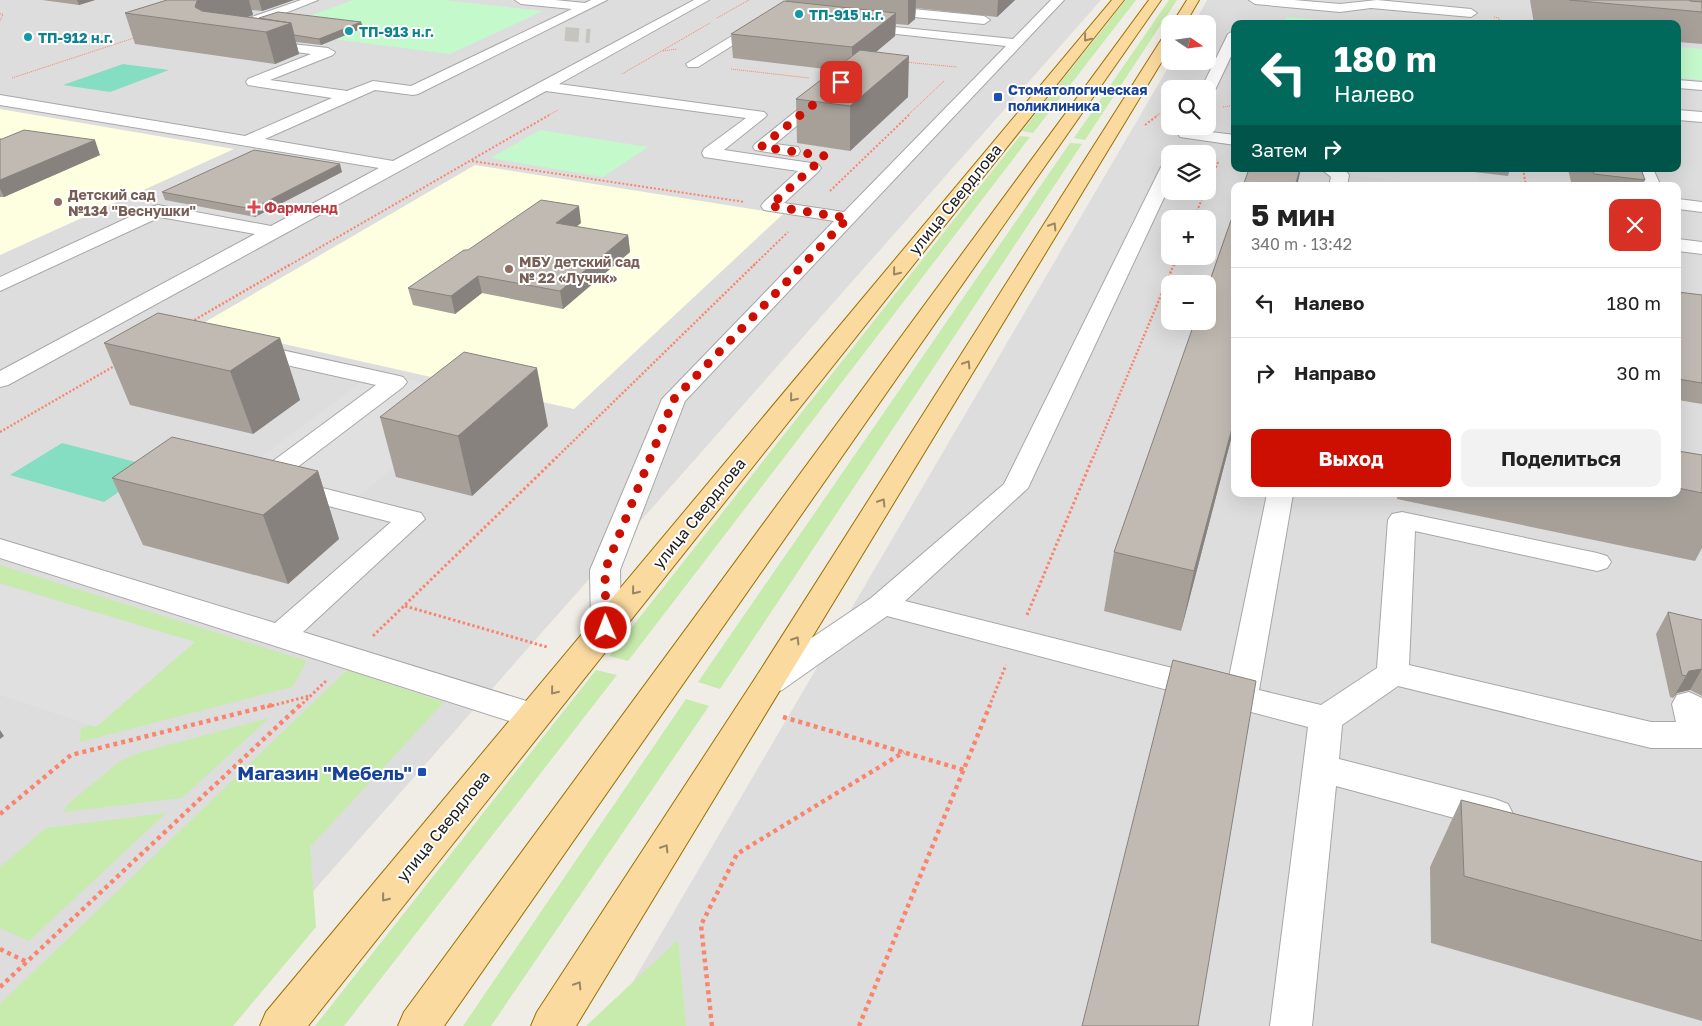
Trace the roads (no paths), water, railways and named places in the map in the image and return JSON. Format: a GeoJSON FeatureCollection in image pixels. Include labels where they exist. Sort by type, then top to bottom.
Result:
{"type":"FeatureCollection","features":[{"type":"Feature","properties":{"kind":"main road","name":"улица Свердлова"},"geometry":{"type":"LineString","coordinates":[[281,1026],[1118,0]]}},
{"type":"Feature","properties":{"kind":"main road"},"geometry":{"type":"LineString","coordinates":[[419,1026],[1155,0]]}},
{"type":"Feature","properties":{"kind":"main road"},"geometry":{"type":"LineString","coordinates":[[1184,15],[1193,0]]}},
{"type":"Feature","properties":{"kind":"main road"},"geometry":{"type":"LineString","coordinates":[[552,1026],[773,698],[1161,52]]}},
{"type":"Feature","properties":{"kind":"street"},"geometry":{"type":"LineString","coordinates":[[230,30],[312,0]]}},
{"type":"Feature","properties":{"kind":"street"},"geometry":{"type":"LineString","coordinates":[[521,0],[586,7]]}},
{"type":"Feature","properties":{"kind":"street"},"geometry":{"type":"LineString","coordinates":[[248,141],[373,85],[413,91],[601,0]]}},
{"type":"Feature","properties":{"kind":"street"},"geometry":{"type":"LineString","coordinates":[[0,380],[703,0]]}},
{"type":"Feature","properties":{"kind":"street"},"geometry":{"type":"LineString","coordinates":[[830,0],[825,4],[984,20]]}},
{"type":"Feature","properties":{"kind":"street"},"geometry":{"type":"LineString","coordinates":[[606,628],[605,570],[674,399],[1058,0]]}},
{"type":"Feature","properties":{"kind":"street"},"geometry":{"type":"LineString","coordinates":[[1251,3],[1340,8],[1371,2],[1471,13]]}},
{"type":"Feature","properties":{"kind":"street"},"geometry":{"type":"LineString","coordinates":[[693,64],[770,16],[780,17]]}},
{"type":"Feature","properties":{"kind":"street"},"geometry":{"type":"LineString","coordinates":[[847,25],[1017,43]]}},
{"type":"Feature","properties":{"kind":"street"},"geometry":{"type":"LineString","coordinates":[[538,30],[565,34]]}},
{"type":"Feature","properties":{"kind":"street"},"geometry":{"type":"LineString","coordinates":[[608,38],[628,41]]}},
{"type":"Feature","properties":{"kind":"street"},"geometry":{"type":"LineString","coordinates":[[251,41],[328,52],[253,82],[349,96]]}},
{"type":"Feature","properties":{"kind":"street"},"geometry":{"type":"LineString","coordinates":[[1216,82],[1231,45]]}},
{"type":"Feature","properties":{"kind":"street"},"geometry":{"type":"LineString","coordinates":[[841,82],[761,147],[825,156],[770,206],[848,218]]}},
{"type":"Feature","properties":{"kind":"street"},"geometry":{"type":"LineString","coordinates":[[1681,84],[1702,86]]}},
{"type":"Feature","properties":{"kind":"street"},"geometry":{"type":"LineString","coordinates":[[543,86],[759,115],[710,153],[812,168]]}},
{"type":"Feature","properties":{"kind":"street"},"geometry":{"type":"LineString","coordinates":[[0,100],[395,166]]}},
{"type":"Feature","properties":{"kind":"street"},"geometry":{"type":"LineString","coordinates":[[1681,115],[1702,118]]}},
{"type":"Feature","properties":{"kind":"street"},"geometry":{"type":"LineString","coordinates":[[773,698],[1015,488],[1181,144],[1231,140]]}},
{"type":"Feature","properties":{"kind":"street"},"geometry":{"type":"LineString","coordinates":[[1335,172],[1340,175],[1339,182]]}},
{"type":"Feature","properties":{"kind":"street"},"geometry":{"type":"LineString","coordinates":[[1681,204],[1702,208]]}},
{"type":"Feature","properties":{"kind":"street"},"geometry":{"type":"LineString","coordinates":[[0,285],[158,210],[274,232]]}},
{"type":"Feature","properties":{"kind":"street"},"geometry":{"type":"LineString","coordinates":[[1681,245],[1702,248]]}},
{"type":"Feature","properties":{"kind":"street"},"geometry":{"type":"LineString","coordinates":[[112,319],[172,333]]}},
{"type":"Feature","properties":{"kind":"street"},"geometry":{"type":"LineString","coordinates":[[229,346],[395,382],[263,481],[411,519],[280,636]]}},
{"type":"Feature","properties":{"kind":"street"},"geometry":{"type":"LineString","coordinates":[[1241,697],[1279,497]]}},
{"type":"Feature","properties":{"kind":"street"},"geometry":{"type":"LineString","coordinates":[[1393,673],[1402,520],[1597,562]]}},
{"type":"Feature","properties":{"kind":"street"},"geometry":{"type":"LineString","coordinates":[[0,548],[534,716]]}},
{"type":"Feature","properties":{"kind":"street"},"geometry":{"type":"LineString","coordinates":[[882,605],[1326,719]]}},
{"type":"Feature","properties":{"kind":"street"},"geometry":{"type":"LineString","coordinates":[[1292,1026],[1326,719],[1393,673],[1651,735],[1696,725]]}},
{"type":"Feature","properties":{"kind":"street"},"geometry":{"type":"LineString","coordinates":[[1320,768],[1530,824]]}},
{"type":"Feature","properties":{"kind":"tunnel"},"geometry":{"type":"LineString","coordinates":[[565,34],[590,36]]}},
{"type":"Feature","properties":{"kind":"place","name":"ТП-915 н.г."},"geometry":{"type":"Point","coordinates":[799,14]}},
{"type":"Feature","properties":{"kind":"place","name":"ТП-913 н.г."},"geometry":{"type":"Point","coordinates":[349,31]}},
{"type":"Feature","properties":{"kind":"place","name":"ТП-912 н.г."},"geometry":{"type":"Point","coordinates":[28,37]}},
{"type":"Feature","properties":{"kind":"place","name":"Стоматологическая поликлиника"},"geometry":{"type":"Point","coordinates":[998,97]}},
{"type":"Feature","properties":{"kind":"place","name":"Детский сад №134 \"Веснушки\""},"geometry":{"type":"Point","coordinates":[58,202]}},
{"type":"Feature","properties":{"kind":"place","name":"Фармленд"},"geometry":{"type":"Point","coordinates":[254,207]}},
{"type":"Feature","properties":{"kind":"place","name":"МБУ детский сад № 22 «Лучик»"},"geometry":{"type":"Point","coordinates":[509,269]}},
{"type":"Feature","properties":{"kind":"place","name":"Магазин \"Мебель\""},"geometry":{"type":"Point","coordinates":[422,772]}}]}
